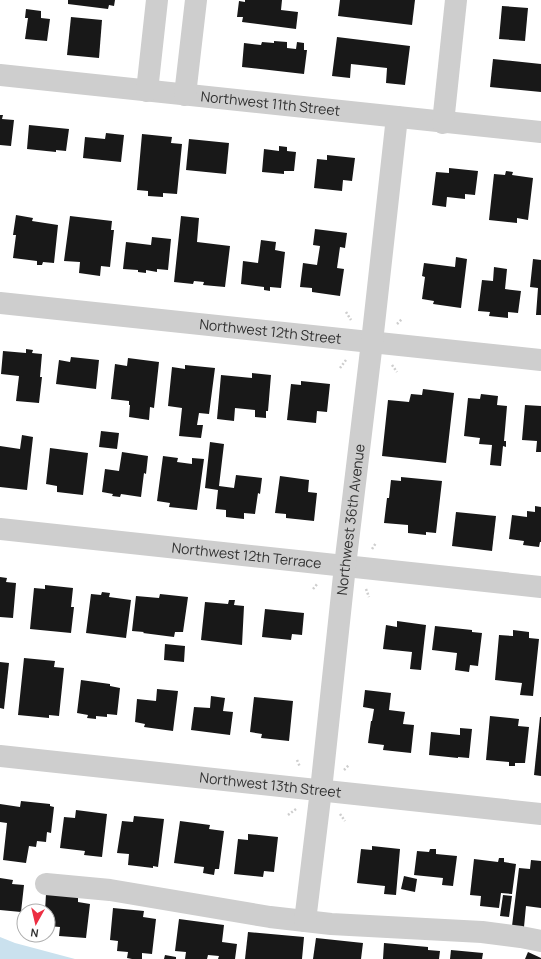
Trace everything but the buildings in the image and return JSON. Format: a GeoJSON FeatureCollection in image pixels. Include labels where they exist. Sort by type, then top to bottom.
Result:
{"type":"FeatureCollection","features":[{"type":"Feature","properties":{"kind":"street"},"geometry":{"type":"LineString","coordinates":[[147,91],[157,0]]}},
{"type":"Feature","properties":{"kind":"street"},"geometry":{"type":"LineString","coordinates":[[185,95],[196,0]]}},
{"type":"Feature","properties":{"kind":"street"},"geometry":{"type":"LineString","coordinates":[[443,122],[456,0]]}},
{"type":"Feature","properties":{"kind":"street","name":"Northwest 11th Street"},"geometry":{"type":"LineString","coordinates":[[0,75],[541,132]]}},
{"type":"Feature","properties":{"kind":"street","name":"Northwest 36th Avenue"},"geometry":{"type":"LineString","coordinates":[[305,921],[397,117]]}},
{"type":"Feature","properties":{"kind":"street","name":"Northwest 12th Street"},"geometry":{"type":"LineString","coordinates":[[0,303],[541,360]]}},
{"type":"Feature","properties":{"kind":"street","name":"Northwest 12th Terrace"},"geometry":{"type":"LineString","coordinates":[[0,529],[541,587]]}},
{"type":"Feature","properties":{"kind":"street","name":"Northwest 13th Street"},"geometry":{"type":"LineString","coordinates":[[0,756],[541,814]]}},
{"type":"Feature","properties":{"kind":"street"},"geometry":{"type":"LineString","coordinates":[[46,884],[110,890],[270,917],[331,924],[482,932],[541,941]]}},
{"type":"Feature","properties":{"kind":"path"},"geometry":{"type":"LineString","coordinates":[[340,368],[348,358]]}},
{"type":"Feature","properties":{"kind":"path"},"geometry":{"type":"LineString","coordinates":[[391,364],[397,372]]}},
{"type":"Feature","properties":{"kind":"path"},"geometry":{"type":"LineString","coordinates":[[288,815],[298,808]]}},
{"type":"Feature","properties":{"kind":"water"},"geometry":{"type":"Polygon","coordinates":[[[0,937],[15,943],[75,959],[0,959],[0,937]]]}}]}
